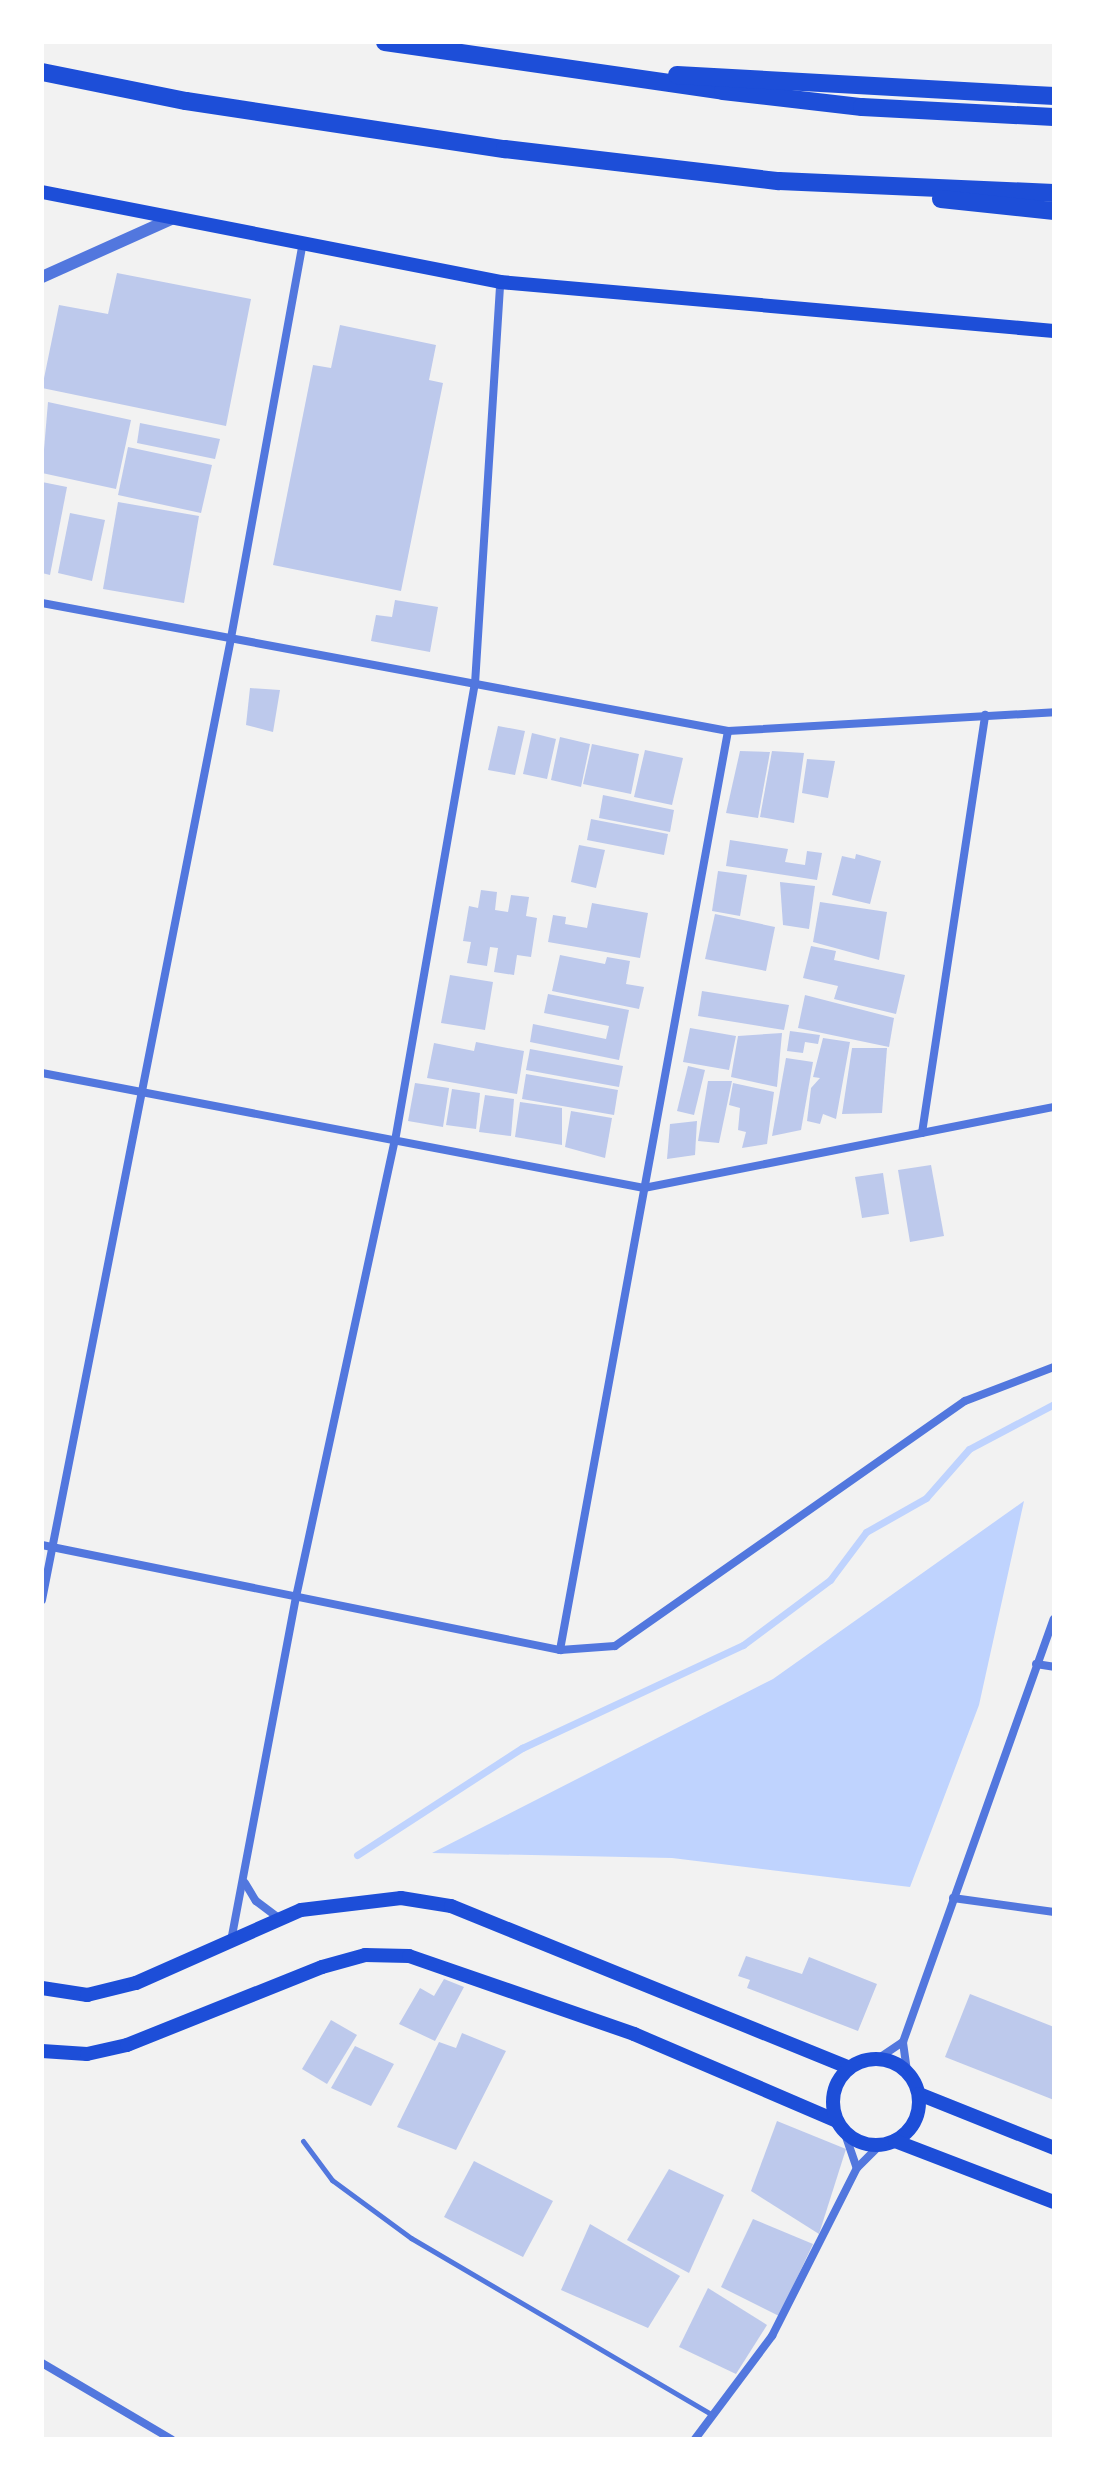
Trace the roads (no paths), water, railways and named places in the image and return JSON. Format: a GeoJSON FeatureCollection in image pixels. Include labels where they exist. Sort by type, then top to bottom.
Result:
{"type":"FeatureCollection","features":[{"type":"Feature","properties":{"kind":"highway"},"geometry":{"type":"LineString","coordinates":[[385,42],[566,71],[862,107],[1054,117]]}},
{"type":"Feature","properties":{"kind":"highway"},"geometry":{"type":"LineString","coordinates":[[566,71],[1054,96]]}},
{"type":"Feature","properties":{"kind":"highway"},"geometry":{"type":"LineString","coordinates":[[42,72],[186,101],[505,149],[1054,211]]}},
{"type":"Feature","properties":{"kind":"highway"},"geometry":{"type":"LineString","coordinates":[[779,181],[1054,193]]}},
{"type":"Feature","properties":{"kind":"main road"},"geometry":{"type":"LineString","coordinates":[[42,192],[500,282],[1054,331]]}},
{"type":"Feature","properties":{"kind":"main road"},"geometry":{"type":"LineString","coordinates":[[42,1988],[87,1995],[111,1989],[280,1919],[352,1901],[401,1898],[451,1906],[849,2068]]}},
{"type":"Feature","properties":{"kind":"main road"},"geometry":{"type":"LineString","coordinates":[[42,2051],[87,2054],[127,2045],[322,1967],[365,1955],[409,1956],[634,2034],[841,2126],[854,2139],[880,2145],[895,2141],[915,2121],[919,2094],[907,2071],[879,2058],[849,2068],[834,2092],[841,2126]]}},
{"type":"Feature","properties":{"kind":"main road"},"geometry":{"type":"LineString","coordinates":[[919,2094],[1054,2148]]}},
{"type":"Feature","properties":{"kind":"main road"},"geometry":{"type":"LineString","coordinates":[[895,2141],[1054,2202]]}},
{"type":"Feature","properties":{"kind":"street"},"geometry":{"type":"LineString","coordinates":[[42,277],[173,218]]}},
{"type":"Feature","properties":{"kind":"street"},"geometry":{"type":"LineString","coordinates":[[42,1600],[231,638],[303,242]]}},
{"type":"Feature","properties":{"kind":"street"},"geometry":{"type":"LineString","coordinates":[[231,1941],[245,1883],[296,1597],[395,1141],[475,684],[500,282]]}},
{"type":"Feature","properties":{"kind":"street"},"geometry":{"type":"LineString","coordinates":[[42,603],[728,731],[1054,712]]}},
{"type":"Feature","properties":{"kind":"street"},"geometry":{"type":"LineString","coordinates":[[922,1133],[985,715]]}},
{"type":"Feature","properties":{"kind":"street"},"geometry":{"type":"LineString","coordinates":[[560,1650],[728,731]]}},
{"type":"Feature","properties":{"kind":"street"},"geometry":{"type":"LineString","coordinates":[[42,1073],[644,1188],[1054,1107]]}},
{"type":"Feature","properties":{"kind":"street"},"geometry":{"type":"LineString","coordinates":[[42,1545],[560,1650],[615,1646],[965,1401],[1054,1367]]}},
{"type":"Feature","properties":{"kind":"street"},"geometry":{"type":"LineString","coordinates":[[907,2071],[903,2042],[1054,1619]]}},
{"type":"Feature","properties":{"kind":"street"},"geometry":{"type":"LineString","coordinates":[[1036,1664],[1054,1667]]}},
{"type":"Feature","properties":{"kind":"street"},"geometry":{"type":"LineString","coordinates":[[245,1883],[256,1901],[280,1919]]}},
{"type":"Feature","properties":{"kind":"street"},"geometry":{"type":"LineString","coordinates":[[953,1898],[1054,1912]]}},
{"type":"Feature","properties":{"kind":"street"},"geometry":{"type":"LineString","coordinates":[[879,2058],[903,2042]]}},
{"type":"Feature","properties":{"kind":"street"},"geometry":{"type":"LineString","coordinates":[[841,2126],[857,2168]]}},
{"type":"Feature","properties":{"kind":"street"},"geometry":{"type":"LineString","coordinates":[[695,2439],[772,2336],[857,2168],[880,2145]]}},
{"type":"Feature","properties":{"kind":"street"},"geometry":{"type":"LineString","coordinates":[[42,2363],[171,2439]]}},
{"type":"Feature","properties":{"kind":"lane"},"geometry":{"type":"LineString","coordinates":[[303,2141],[332,2180],[411,2238],[714,2416]]}},
{"type":"Feature","properties":{"kind":"water"},"geometry":{"type":"Polygon","coordinates":[[[1024,1501],[979,1705],[910,1887],[672,1858],[432,1853],[773,1679],[1024,1501]]]}},
{"type":"Feature","properties":{"kind":"waterway"},"geometry":{"type":"LineString","coordinates":[[357,1855],[522,1748],[743,1645],[830,1580],[866,1532],[926,1498],[969,1449],[1054,1404]]}}]}
